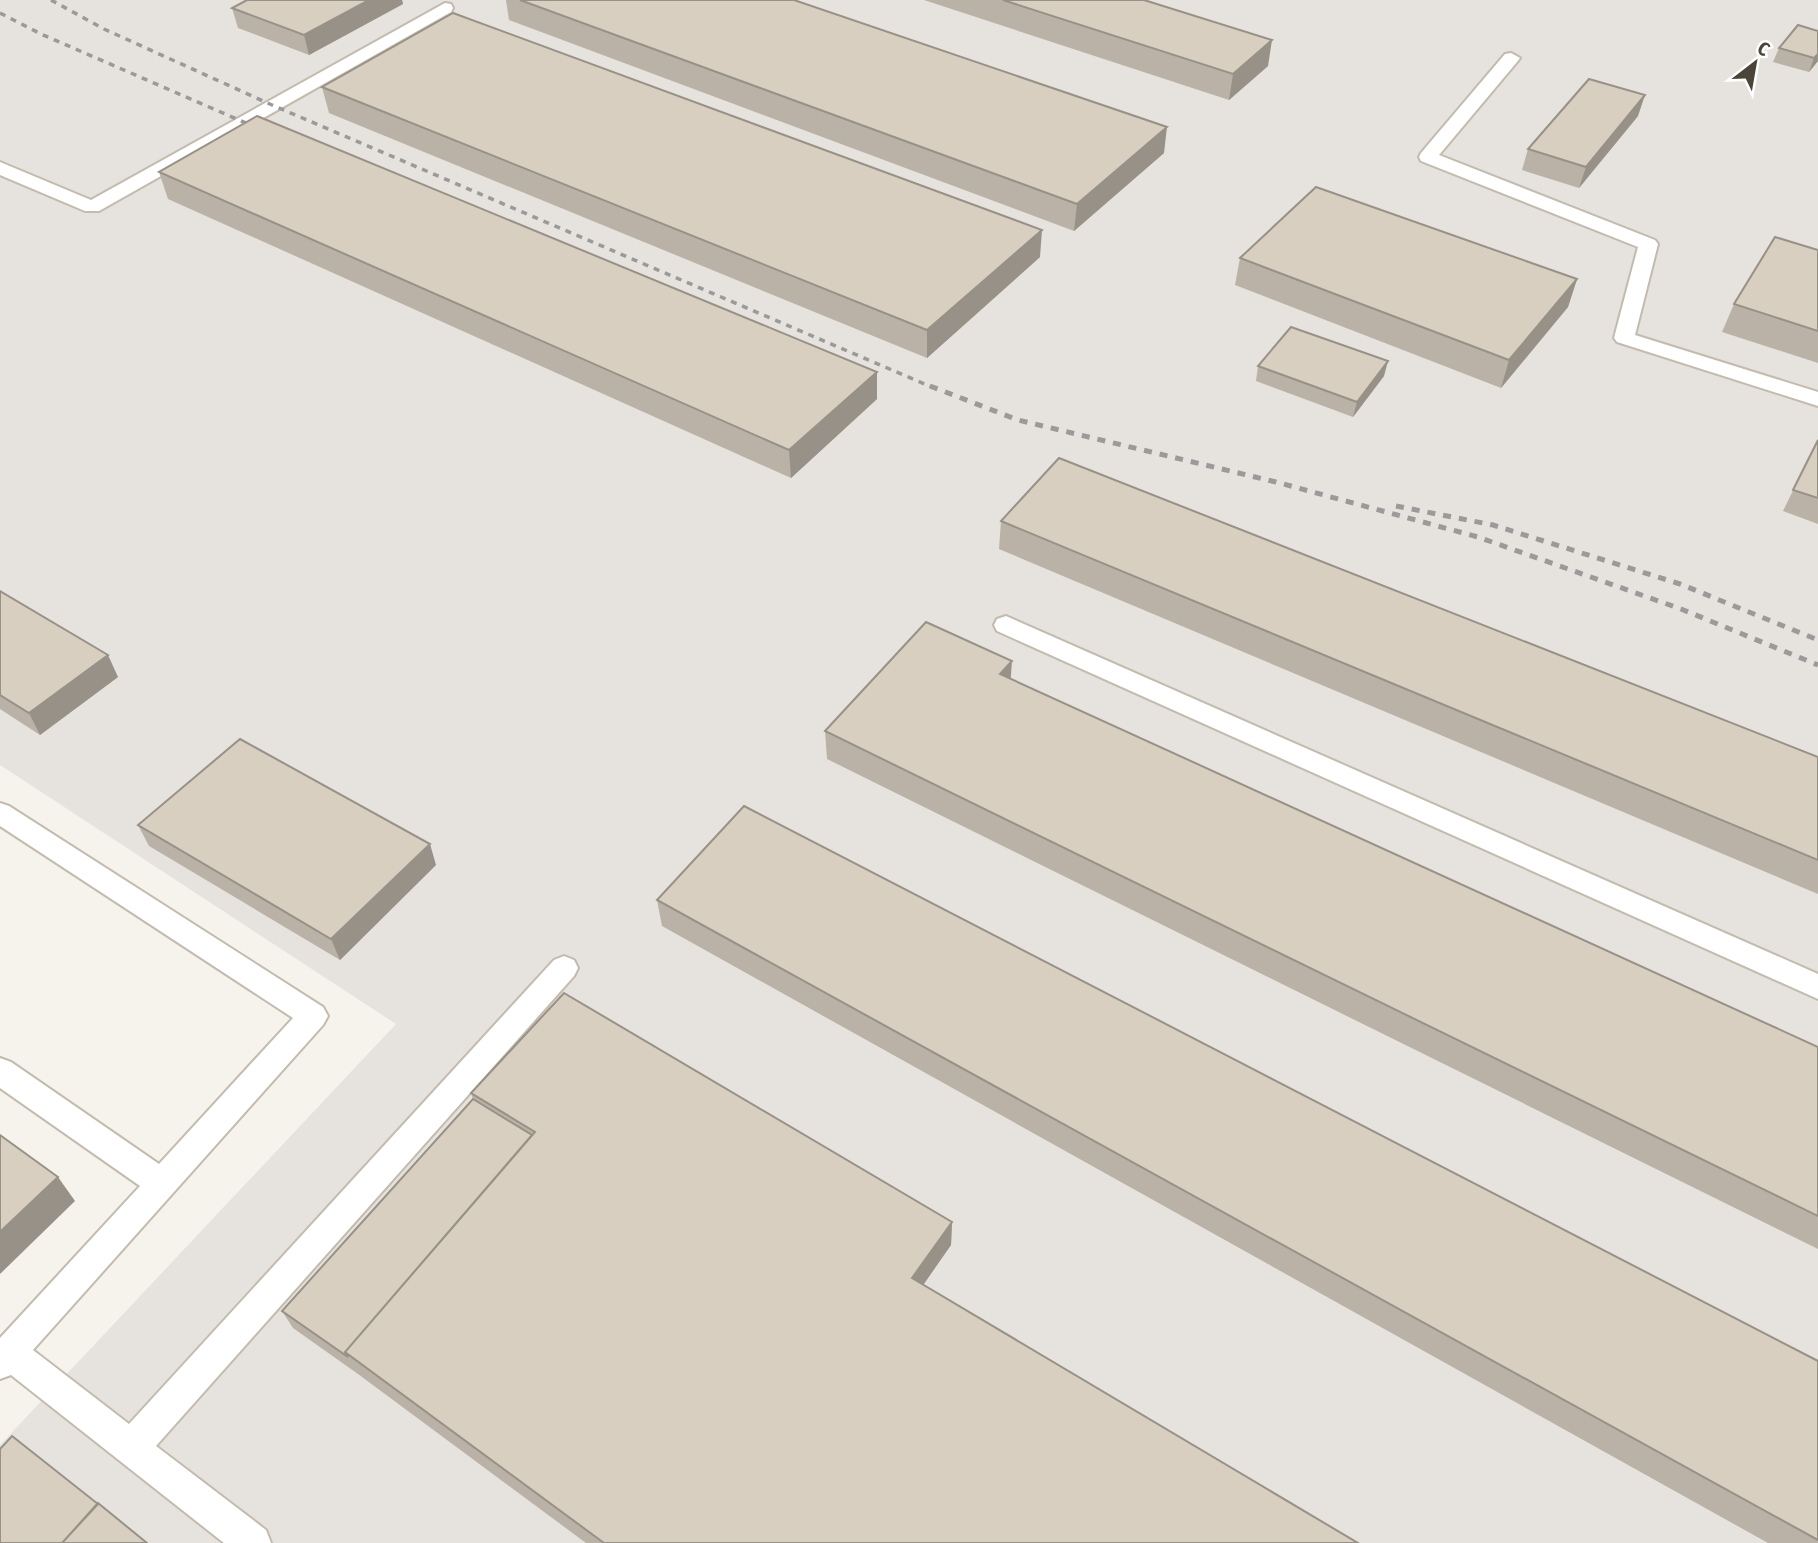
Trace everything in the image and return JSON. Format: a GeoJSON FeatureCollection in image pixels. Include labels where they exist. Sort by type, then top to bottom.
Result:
{"type":"FeatureCollection","features":[{"type":"Feature","properties":{"kind":"lane"},"geometry":{"type":"LineString","coordinates":[[0,168],[92,207],[445,8]]}},
{"type":"Feature","properties":{"kind":"lane"},"geometry":{"type":"LineString","coordinates":[[1511,58],[1428,157],[1648,244],[1624,338],[1818,399]]}},
{"type":"Feature","properties":{"kind":"lane"},"geometry":{"type":"LineString","coordinates":[[1006,625],[1818,987]]}},
{"type":"Feature","properties":{"kind":"lane"},"geometry":{"type":"LineString","coordinates":[[0,813],[313,1016],[5,1358],[131,1448],[253,1543]]}},
{"type":"Feature","properties":{"kind":"lane"},"geometry":{"type":"LineString","coordinates":[[131,1448],[564,968]]}},
{"type":"Feature","properties":{"kind":"lane"},"geometry":{"type":"LineString","coordinates":[[0,1071],[163,1184]]}},
{"type":"Feature","properties":{"kind":"shaded area"},"geometry":{"type":"Polygon","coordinates":[[[0,0],[1818,0],[1818,1543],[0,1543],[0,1445],[396,1024],[0,765],[0,0]]]}},
{"type":"Feature","properties":{"kind":"building"},"geometry":{"type":"Polygon","coordinates":[[[247,0],[369,0],[304,35],[232,8],[247,0]]]}},
{"type":"Feature","properties":{"kind":"building"},"geometry":{"type":"Polygon","coordinates":[[[520,0],[794,0],[1167,127],[1077,204],[520,0]]]}},
{"type":"Feature","properties":{"kind":"building"},"geometry":{"type":"Polygon","coordinates":[[[1003,0],[1144,0],[1272,40],[1233,74],[1003,0]]]}},
{"type":"Feature","properties":{"kind":"building"},"geometry":{"type":"Polygon","coordinates":[[[453,13],[1042,230],[927,330],[322,87],[453,13]]]}},
{"type":"Feature","properties":{"kind":"building"},"geometry":{"type":"Polygon","coordinates":[[[1798,25],[1818,31],[1818,54],[1814,58],[1779,48],[1798,25]]]}},
{"type":"Feature","properties":{"kind":"building"},"geometry":{"type":"Polygon","coordinates":[[[1589,79],[1645,95],[1586,167],[1528,149],[1589,79]]]}},
{"type":"Feature","properties":{"kind":"building"},"geometry":{"type":"Polygon","coordinates":[[[257,116],[877,372],[789,450],[159,172],[257,116]]]}},
{"type":"Feature","properties":{"kind":"building"},"geometry":{"type":"Polygon","coordinates":[[[1316,187],[1577,279],[1509,360],[1240,258],[1316,187]]]}},
{"type":"Feature","properties":{"kind":"building"},"geometry":{"type":"Polygon","coordinates":[[[1775,237],[1818,250],[1818,331],[1734,304],[1775,237]]]}},
{"type":"Feature","properties":{"kind":"building"},"geometry":{"type":"Polygon","coordinates":[[[1291,327],[1388,361],[1357,402],[1258,366],[1291,327]]]}},
{"type":"Feature","properties":{"kind":"building"},"geometry":{"type":"Polygon","coordinates":[[[1818,440],[1818,498],[1793,490],[1818,440]]]}},
{"type":"Feature","properties":{"kind":"building"},"geometry":{"type":"Polygon","coordinates":[[[1059,458],[1818,757],[1818,860],[1001,521],[1059,458]]]}},
{"type":"Feature","properties":{"kind":"building"},"geometry":{"type":"Polygon","coordinates":[[[0,591],[108,655],[29,713],[0,695],[0,591]]]}},
{"type":"Feature","properties":{"kind":"building"},"geometry":{"type":"Polygon","coordinates":[[[926,622],[1012,661],[1000,674],[1818,1047],[1818,1216],[825,731],[926,622]]]}},
{"type":"Feature","properties":{"kind":"building"},"geometry":{"type":"Polygon","coordinates":[[[240,739],[430,844],[331,939],[138,825],[240,739]]]}},
{"type":"Feature","properties":{"kind":"building"},"geometry":{"type":"Polygon","coordinates":[[[744,806],[1818,1361],[1818,1540],[657,900],[744,806]]]}},
{"type":"Feature","properties":{"kind":"building"},"geometry":{"type":"Polygon","coordinates":[[[564,993],[952,1222],[912,1278],[1358,1543],[604,1543],[345,1352],[535,1132],[471,1093],[564,993]]]}},
{"type":"Feature","properties":{"kind":"building"},"geometry":{"type":"Polygon","coordinates":[[[473,1099],[532,1135],[345,1352],[348,1357],[282,1311],[473,1099]]]}},
{"type":"Feature","properties":{"kind":"building"},"geometry":{"type":"Polygon","coordinates":[[[0,1135],[58,1177],[0,1232],[0,1135]]]}},
{"type":"Feature","properties":{"kind":"building"},"geometry":{"type":"Polygon","coordinates":[[[12,1436],[98,1504],[62,1543],[0,1543],[0,1449],[12,1436]]]}},
{"type":"Feature","properties":{"kind":"building"},"geometry":{"type":"Polygon","coordinates":[[[98,1503],[147,1543],[62,1543],[98,1503]]]}},
{"type":"Feature","properties":{"kind":"railway"},"geometry":{"type":"LineString","coordinates":[[51,0],[104,29],[272,105],[934,388]]}},
{"type":"Feature","properties":{"kind":"railway"},"geometry":{"type":"LineString","coordinates":[[0,13],[41,34],[262,130]]}},
{"type":"Feature","properties":{"kind":"railway"},"geometry":{"type":"LineString","coordinates":[[930,386],[1018,420],[1276,482],[1478,537],[1681,609],[1818,665]]}},
{"type":"Feature","properties":{"kind":"railway"},"geometry":{"type":"LineString","coordinates":[[1396,506],[1493,525],[1680,584],[1818,640]]}}]}
